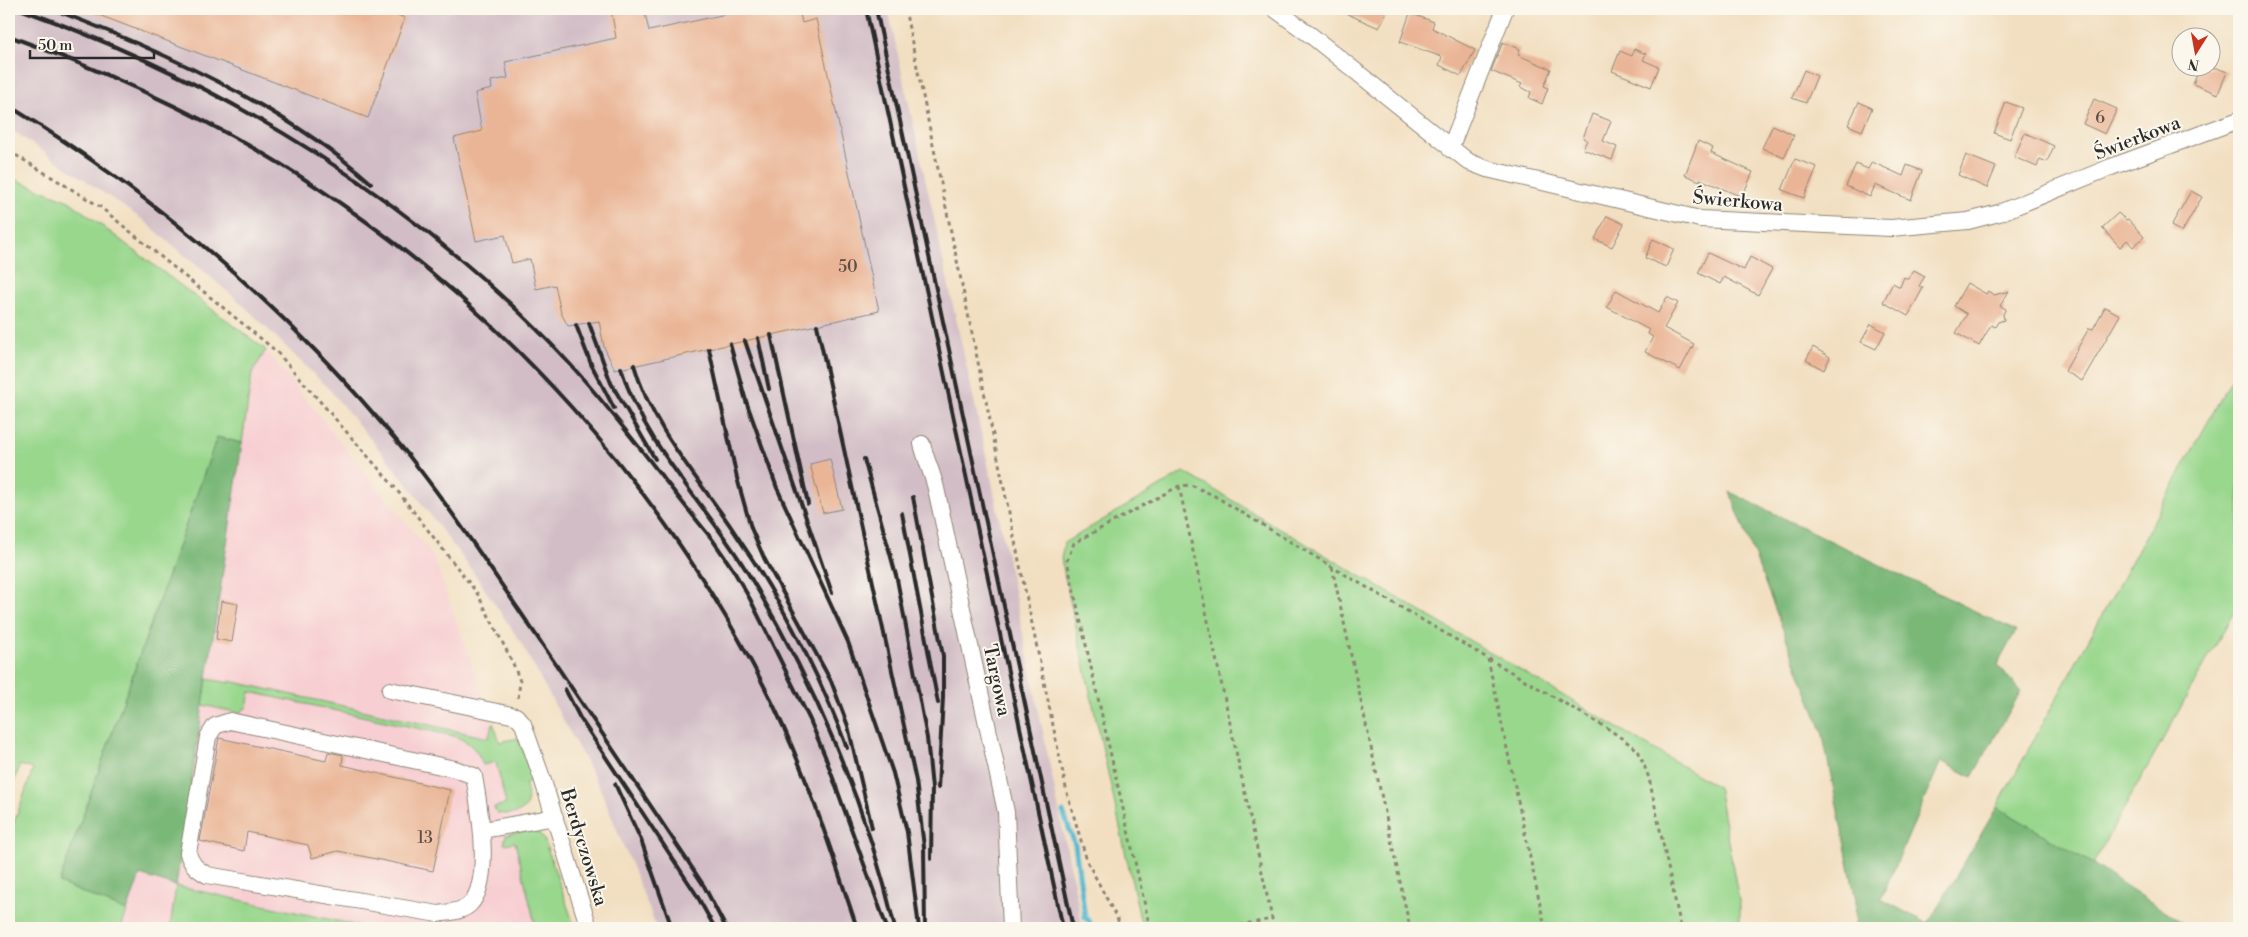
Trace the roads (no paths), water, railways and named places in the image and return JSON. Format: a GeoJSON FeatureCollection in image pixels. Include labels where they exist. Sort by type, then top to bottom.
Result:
{"type":"FeatureCollection","features":[{"type":"Feature","properties":{"kind":"street","name":"Świerkowa"},"geometry":{"type":"LineString","coordinates":[[1275,9],[1313,37],[1450,149],[1469,162],[1487,169],[1700,219],[1891,228],[1968,221],[1999,213],[2111,167],[2239,120]]}},
{"type":"Feature","properties":{"kind":"street"},"geometry":{"type":"LineString","coordinates":[[1450,149],[1505,9]]}},
{"type":"Feature","properties":{"kind":"street","name":"Targowa"},"geometry":{"type":"LineString","coordinates":[[922,444],[926,464],[934,478],[938,493],[1006,812],[1011,928]]}},
{"type":"Feature","properties":{"kind":"street","name":"Berdyczowska"},"geometry":{"type":"LineString","coordinates":[[390,690],[516,716],[523,724],[555,817],[589,928]]}},
{"type":"Feature","properties":{"kind":"street"},"geometry":{"type":"LineString","coordinates":[[230,721],[455,768],[474,776],[483,830],[481,884],[478,893],[470,904],[459,911],[438,914],[207,875],[194,867],[190,862],[188,853],[208,737],[215,726],[230,721]]}},
{"type":"Feature","properties":{"kind":"street"},"geometry":{"type":"LineString","coordinates":[[483,830],[555,817]]}},
{"type":"Feature","properties":{"kind":"waterway"},"geometry":{"type":"LineString","coordinates":[[1063,812],[1075,845],[1085,917],[1094,928]]}},
{"type":"Feature","properties":{"kind":"railway"},"geometry":{"type":"LineString","coordinates":[[20,9],[97,39],[172,73],[245,111],[316,153],[384,200],[449,250],[511,305],[569,363],[606,406],[712,539],[750,599],[810,720],[825,756],[887,928]]}},
{"type":"Feature","properties":{"kind":"railway"},"geometry":{"type":"LineString","coordinates":[[52,9],[135,42],[219,82],[300,129],[337,155],[371,183]]}},
{"type":"Feature","properties":{"kind":"railway"},"geometry":{"type":"LineString","coordinates":[[866,9],[1063,928]]}},
{"type":"Feature","properties":{"kind":"railway"},"geometry":{"type":"LineString","coordinates":[[876,9],[1073,928]]}},
{"type":"Feature","properties":{"kind":"railway"},"geometry":{"type":"LineString","coordinates":[[9,36],[88,67],[166,102],[242,141],[315,186],[384,235],[450,289],[513,346],[572,408],[627,473],[677,542],[724,613],[765,688],[792,747],[826,837],[857,928]]}},
{"type":"Feature","properties":{"kind":"railway"},"geometry":{"type":"LineString","coordinates":[[9,106],[116,177],[167,216],[264,300],[354,391],[413,460],[474,545],[685,857],[704,886],[726,928]]}},
{"type":"Feature","properties":{"kind":"railway"},"geometry":{"type":"LineString","coordinates":[[589,323],[611,383],[655,459]]}},
{"type":"Feature","properties":{"kind":"railway"},"geometry":{"type":"LineString","coordinates":[[576,325],[591,364],[614,408]]}},
{"type":"Feature","properties":{"kind":"railway"},"geometry":{"type":"LineString","coordinates":[[817,325],[916,781],[924,847],[925,928]]}},
{"type":"Feature","properties":{"kind":"railway"},"geometry":{"type":"LineString","coordinates":[[771,335],[808,504]]}},
{"type":"Feature","properties":{"kind":"railway"},"geometry":{"type":"LineString","coordinates":[[758,338],[769,389]]}},
{"type":"Feature","properties":{"kind":"railway"},"geometry":{"type":"LineString","coordinates":[[745,341],[832,593]]}},
{"type":"Feature","properties":{"kind":"railway"},"geometry":{"type":"LineString","coordinates":[[730,344],[746,401],[777,488],[848,642],[893,773],[907,832],[919,928]]}},
{"type":"Feature","properties":{"kind":"railway"},"geometry":{"type":"LineString","coordinates":[[709,349],[737,478],[751,528],[764,558],[831,681],[848,726],[872,828]]}},
{"type":"Feature","properties":{"kind":"railway"},"geometry":{"type":"LineString","coordinates":[[634,365],[642,389],[665,432],[752,558],[783,610],[824,692],[847,748]]}},
{"type":"Feature","properties":{"kind":"railway"},"geometry":{"type":"LineString","coordinates":[[621,368],[631,396],[644,423],[746,570],[815,699],[853,789],[883,881],[895,928]]}},
{"type":"Feature","properties":{"kind":"railway"},"geometry":{"type":"LineString","coordinates":[[864,459],[897,579],[927,738],[932,788],[931,859]]}},
{"type":"Feature","properties":{"kind":"railway"},"geometry":{"type":"LineString","coordinates":[[913,497],[943,656],[943,698],[938,788]]}},
{"type":"Feature","properties":{"kind":"railway"},"geometry":{"type":"LineString","coordinates":[[902,513],[938,703]]}},
{"type":"Feature","properties":{"kind":"railway"},"geometry":{"type":"LineString","coordinates":[[565,689],[580,718],[696,894],[715,928]]}},
{"type":"Feature","properties":{"kind":"railway"},"geometry":{"type":"LineString","coordinates":[[615,784],[641,840],[672,928]]}}]}
